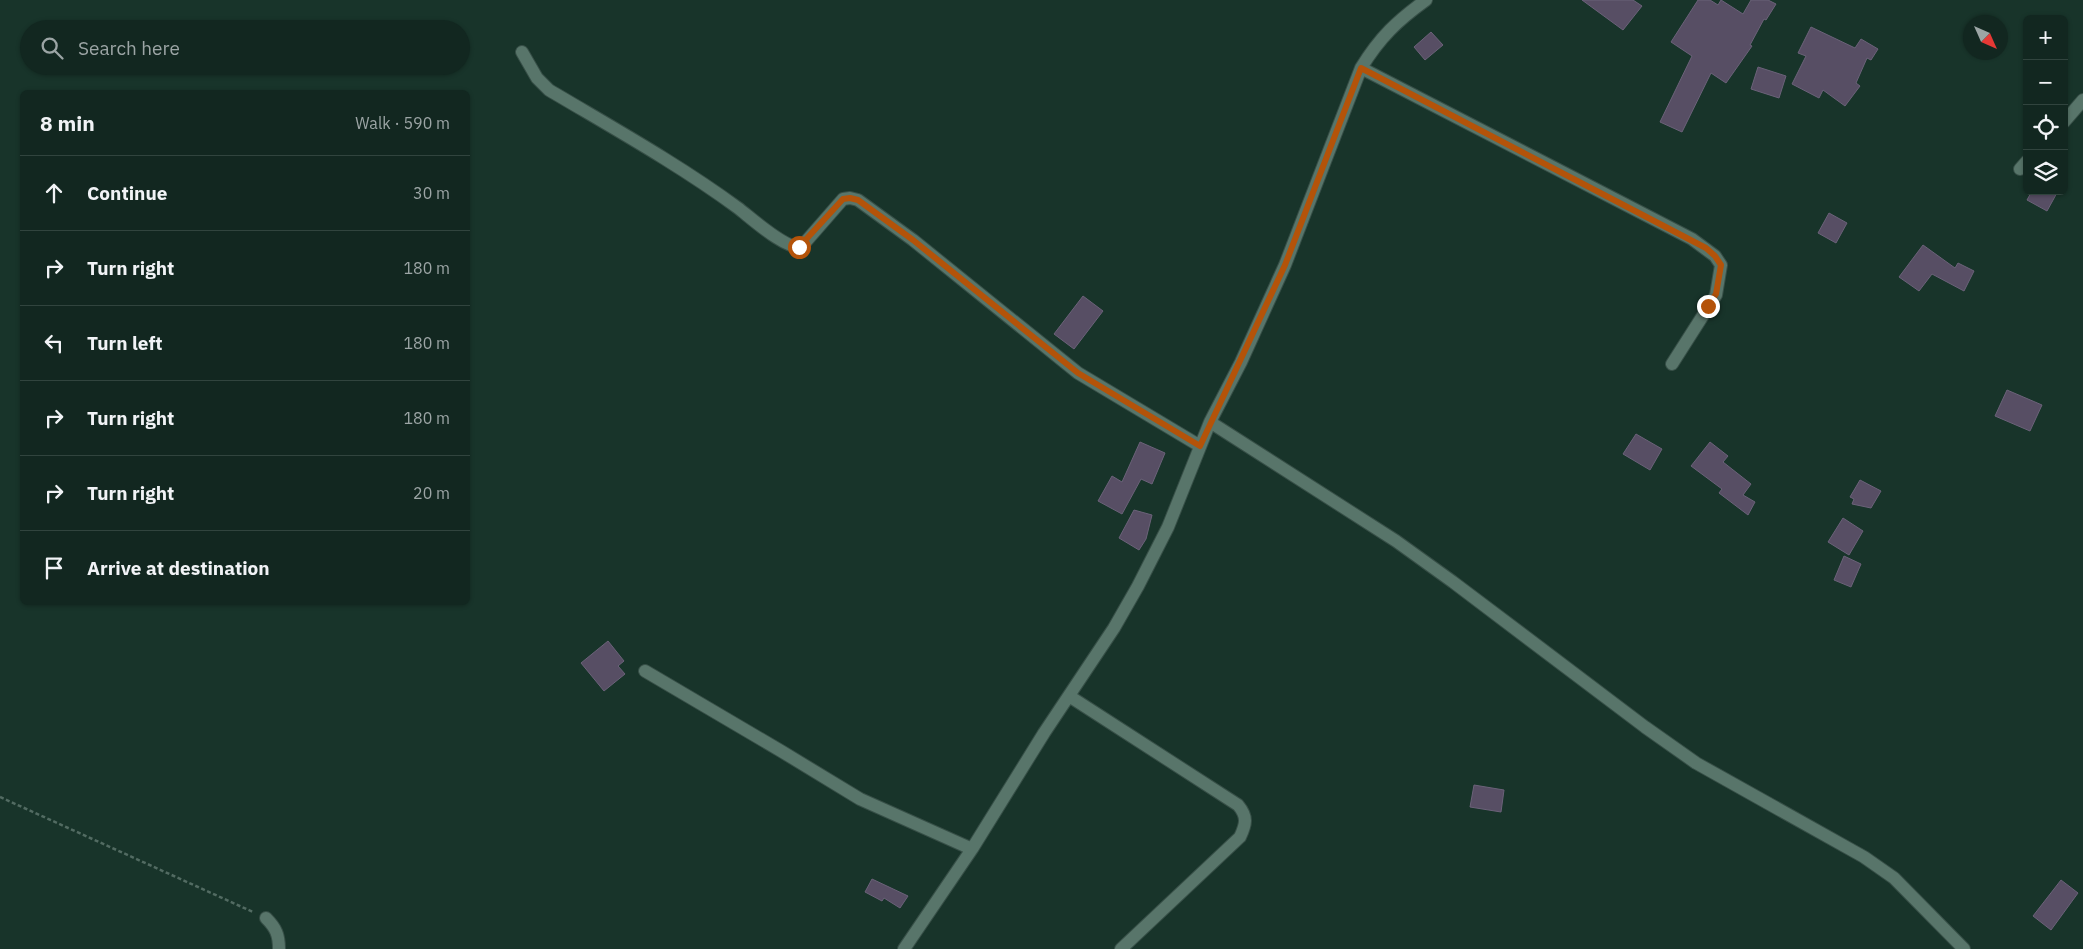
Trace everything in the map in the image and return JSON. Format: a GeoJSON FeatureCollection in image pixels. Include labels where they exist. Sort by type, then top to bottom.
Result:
{"type":"FeatureCollection","features":[{"type":"Feature","properties":{"kind":"street"},"geometry":{"type":"LineString","coordinates":[[904,949],[972,849],[1114,628],[1138,586],[1168,527],[1210,422],[1241,362],[1285,265],[1361,68],[1374,47],[1391,27],[1426,0]]}},
{"type":"Feature","properties":{"kind":"street"},"geometry":{"type":"LineString","coordinates":[[522,52],[533,72],[549,90],[703,182],[777,238],[793,247],[802,246],[843,199],[858,200],[913,240],[1078,373],[1200,446]]}},
{"type":"Feature","properties":{"kind":"street"},"geometry":{"type":"LineString","coordinates":[[1361,68],[1692,240],[1715,256],[1721,265],[1716,294],[1672,364]]}},
{"type":"Feature","properties":{"kind":"street"},"geometry":{"type":"LineString","coordinates":[[2068,117],[2083,100]]}},
{"type":"Feature","properties":{"kind":"street"},"geometry":{"type":"LineString","coordinates":[[1210,422],[1396,542],[1453,582],[1645,727],[1696,762],[1864,857],[1900,884],[1964,949]]}},
{"type":"Feature","properties":{"kind":"street"},"geometry":{"type":"LineString","coordinates":[[644,672],[781,750],[860,799],[972,849]]}},
{"type":"Feature","properties":{"kind":"street"},"geometry":{"type":"LineString","coordinates":[[1069,696],[1238,805],[1246,814],[1246,824],[1240,837],[1121,949]]}},
{"type":"Feature","properties":{"kind":"street"},"geometry":{"type":"LineString","coordinates":[[266,918],[275,927],[279,936],[279,949]]}},
{"type":"Feature","properties":{"kind":"path"},"geometry":{"type":"LineString","coordinates":[[0,797],[266,918]]}},
{"type":"Feature","properties":{"kind":"building"},"geometry":{"type":"Polygon","coordinates":[[[1582,0],[1633,0],[1642,6],[1623,30],[1582,0]]]}},
{"type":"Feature","properties":{"kind":"building"},"geometry":{"type":"Polygon","coordinates":[[[1698,0],[1710,0],[1718,5],[1721,0],[1743,14],[1751,0],[1768,0],[1776,4],[1766,20],[1764,19],[1750,45],[1752,46],[1726,83],[1711,73],[1682,132],[1660,122],[1692,56],[1671,42],[1698,0]]]}},
{"type":"Feature","properties":{"kind":"building"},"geometry":{"type":"Polygon","coordinates":[[[1811,27],[1855,48],[1861,39],[1878,49],[1871,60],[1867,58],[1856,83],[1860,86],[1845,106],[1823,90],[1819,98],[1792,84],[1806,56],[1798,53],[1811,27]]]}},
{"type":"Feature","properties":{"kind":"building"},"geometry":{"type":"Polygon","coordinates":[[[1431,32],[1443,45],[1425,60],[1414,47],[1431,32]]]}},
{"type":"Feature","properties":{"kind":"building"},"geometry":{"type":"Polygon","coordinates":[[[1758,67],[1786,76],[1779,98],[1751,89],[1758,67]]]}},
{"type":"Feature","properties":{"kind":"building"},"geometry":{"type":"Polygon","coordinates":[[[2030,195],[2056,195],[2047,211],[2027,200],[2030,195]]]}},
{"type":"Feature","properties":{"kind":"building"},"geometry":{"type":"Polygon","coordinates":[[[1829,213],[1847,223],[1836,243],[1818,233],[1829,213]]]}},
{"type":"Feature","properties":{"kind":"building"},"geometry":{"type":"Polygon","coordinates":[[[1923,245],[1955,268],[1958,263],[1974,271],[1964,291],[1932,274],[1919,291],[1899,277],[1923,245]]]}},
{"type":"Feature","properties":{"kind":"building"},"geometry":{"type":"Polygon","coordinates":[[[1083,296],[1103,311],[1074,349],[1054,334],[1083,296]]]}},
{"type":"Feature","properties":{"kind":"building"},"geometry":{"type":"Polygon","coordinates":[[[2007,390],[2042,405],[2030,431],[1995,416],[2007,390]]]}},
{"type":"Feature","properties":{"kind":"building"},"geometry":{"type":"Polygon","coordinates":[[[1636,434],[1662,449],[1650,470],[1623,454],[1636,434]]]}},
{"type":"Feature","properties":{"kind":"building"},"geometry":{"type":"Polygon","coordinates":[[[1140,442],[1165,453],[1152,484],[1141,479],[1122,514],[1098,501],[1112,476],[1122,482],[1140,442]]]}},
{"type":"Feature","properties":{"kind":"building"},"geometry":{"type":"Polygon","coordinates":[[[1710,442],[1728,456],[1723,462],[1751,484],[1743,495],[1755,502],[1748,515],[1719,493],[1722,489],[1691,466],[1710,442]]]}},
{"type":"Feature","properties":{"kind":"building"},"geometry":{"type":"Polygon","coordinates":[[[1860,480],[1881,491],[1871,508],[1852,504],[1854,499],[1850,497],[1860,480]]]}},
{"type":"Feature","properties":{"kind":"building"},"geometry":{"type":"Polygon","coordinates":[[[1134,510],[1152,515],[1146,539],[1139,550],[1119,538],[1134,510]]]}},
{"type":"Feature","properties":{"kind":"building"},"geometry":{"type":"Polygon","coordinates":[[[1843,518],[1863,531],[1849,555],[1828,542],[1843,518]]]}},
{"type":"Feature","properties":{"kind":"building"},"geometry":{"type":"Polygon","coordinates":[[[1844,556],[1861,564],[1851,587],[1834,580],[1844,556]]]}},
{"type":"Feature","properties":{"kind":"building"},"geometry":{"type":"Polygon","coordinates":[[[608,641],[624,661],[618,666],[625,674],[604,691],[581,663],[608,641]]]}},
{"type":"Feature","properties":{"kind":"building"},"geometry":{"type":"Polygon","coordinates":[[[1474,785],[1504,790],[1501,812],[1470,807],[1474,785]]]}},
{"type":"Feature","properties":{"kind":"building"},"geometry":{"type":"Polygon","coordinates":[[[872,879],[908,896],[900,908],[884,898],[882,901],[865,892],[872,879]]]}},
{"type":"Feature","properties":{"kind":"building"},"geometry":{"type":"Polygon","coordinates":[[[2061,880],[2078,893],[2051,930],[2033,916],[2061,880]]]}},
{"type":"Feature","properties":{"kind":"route"},"geometry":{"type":"LineString","coordinates":[[799,247],[802,246],[843,199],[858,200],[913,240],[1078,373],[1200,446],[1285,265],[1361,68],[1706,248],[1721,265],[1716,294],[1708,306]]}}]}
